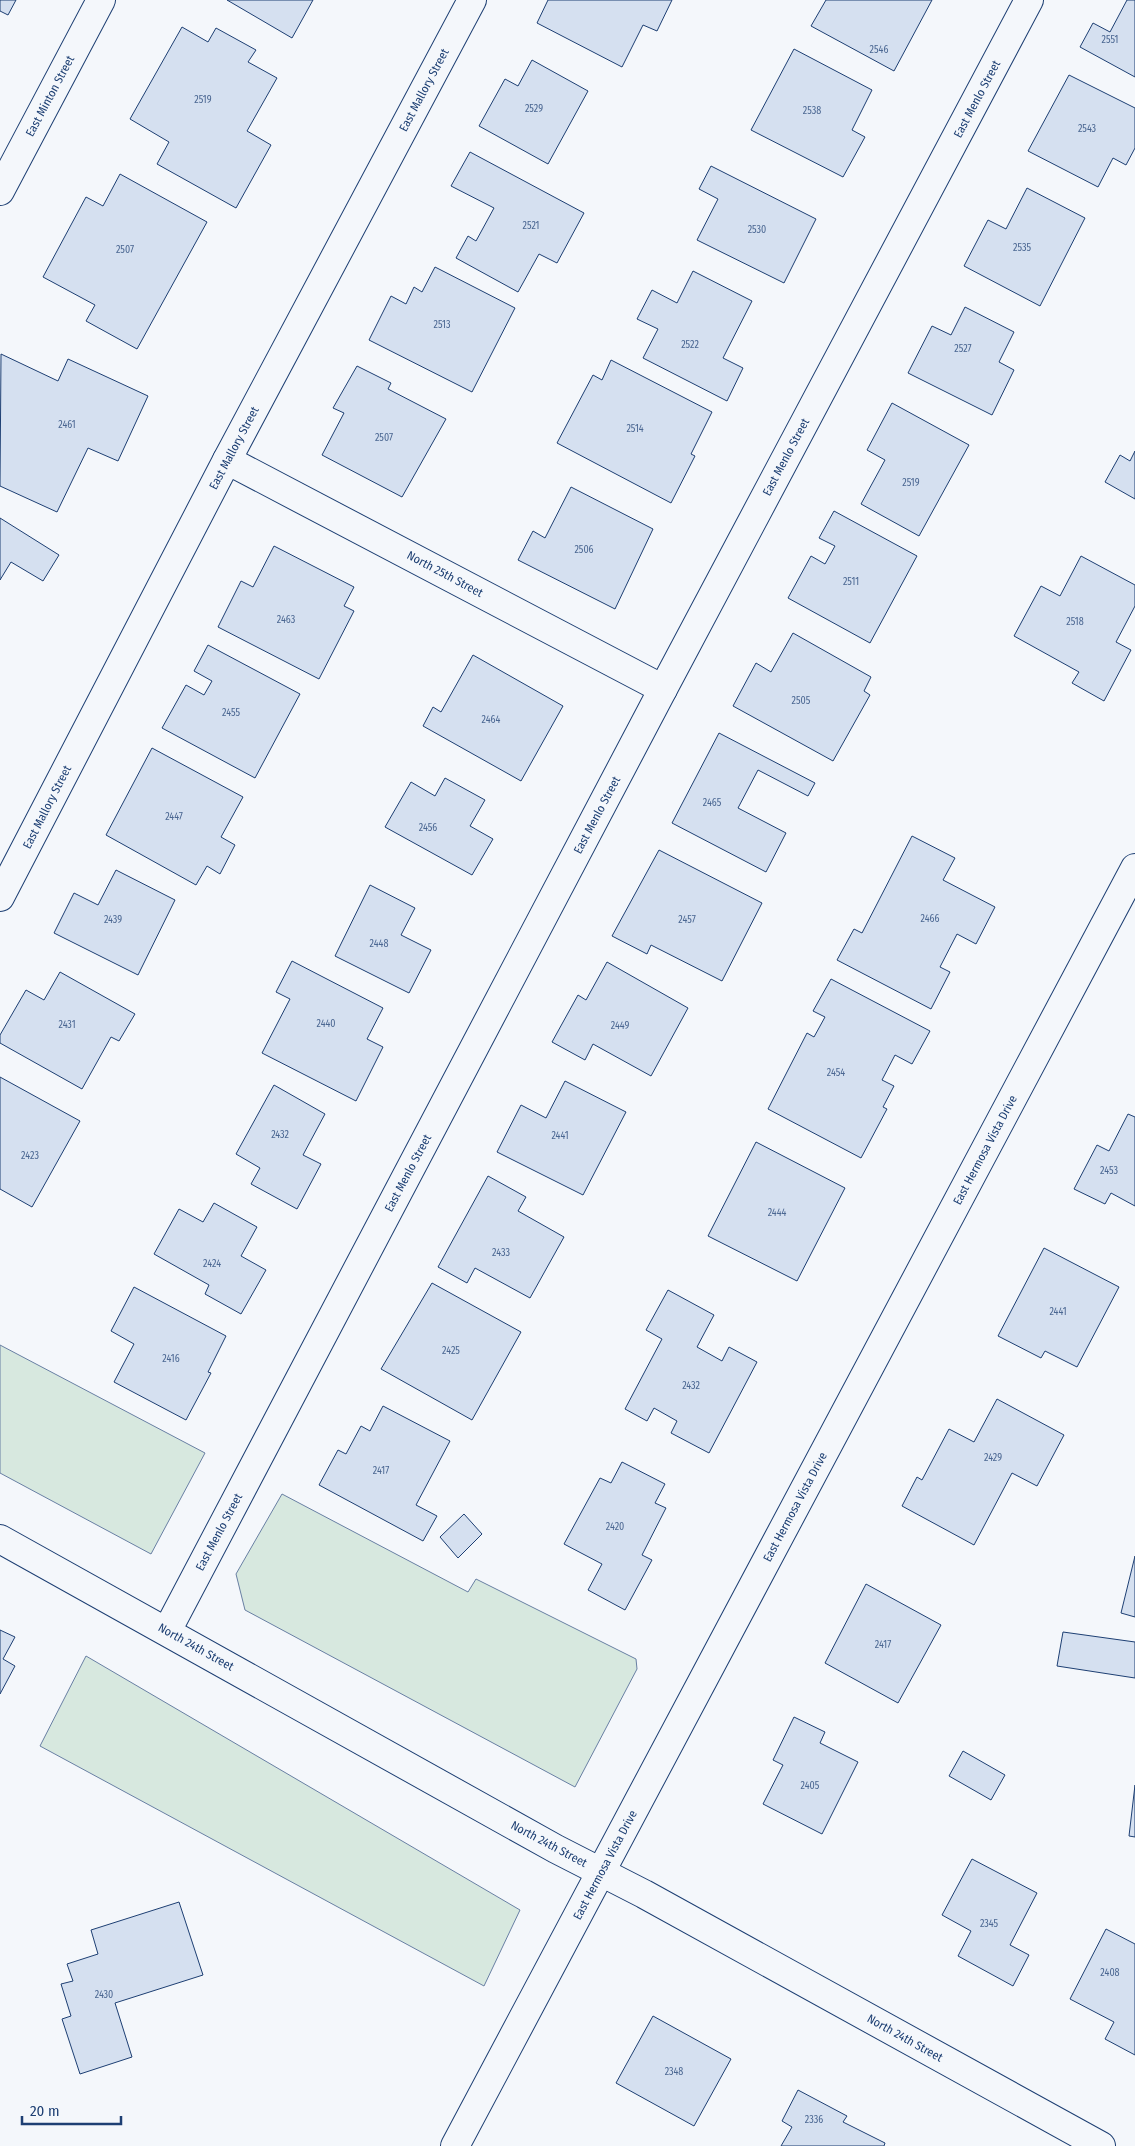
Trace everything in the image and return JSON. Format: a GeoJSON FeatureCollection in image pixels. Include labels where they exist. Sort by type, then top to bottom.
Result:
{"type":"FeatureCollection","features":[{"type":"Feature","properties":{"kind":"street","name":"East Minton Street"},"geometry":{"type":"LineString","coordinates":[[0,191],[101,0]]}},
{"type":"Feature","properties":{"kind":"street","name":"East Mallory Street"},"geometry":{"type":"LineString","coordinates":[[0,897],[227,460],[472,0]]}},
{"type":"Feature","properties":{"kind":"street","name":"East Menlo Street"},"geometry":{"type":"LineString","coordinates":[[167,1631],[663,689],[1029,0]]}},
{"type":"Feature","properties":{"kind":"street","name":"North 25th Street"},"geometry":{"type":"LineString","coordinates":[[227,460],[663,689]]}},
{"type":"Feature","properties":{"kind":"street","name":"East Hermosa Vista Drive"},"geometry":{"type":"LineString","coordinates":[[455,2146],[1135,868]]}},
{"type":"Feature","properties":{"kind":"street","name":"North 24th Street"},"geometry":{"type":"LineString","coordinates":[[0,1539],[1101,2146]]}},
{"type":"Feature","properties":{"kind":"shaded area"},"geometry":{"type":"Polygon","coordinates":[[[0,1345],[205,1453],[151,1554],[0,1473],[0,1345]]]}},
{"type":"Feature","properties":{"kind":"shaded area"},"geometry":{"type":"Polygon","coordinates":[[[282,1494],[468,1592],[476,1579],[636,1659],[637,1669],[575,1787],[245,1610],[236,1574],[282,1494]]]}},
{"type":"Feature","properties":{"kind":"shaded area"},"geometry":{"type":"Polygon","coordinates":[[[86,1656],[520,1910],[484,1986],[40,1746],[86,1656]]]}},
{"type":"Feature","properties":{"kind":"building"},"geometry":{"type":"Polygon","coordinates":[[[0,0],[16,0],[8,15],[0,11],[0,0]]]}},
{"type":"Feature","properties":{"kind":"building"},"geometry":{"type":"Polygon","coordinates":[[[227,0],[313,0],[292,38],[227,0]]]}},
{"type":"Feature","properties":{"kind":"building"},"geometry":{"type":"Polygon","coordinates":[[[548,0],[672,0],[657,31],[643,25],[622,67],[537,23],[548,0]]]}},
{"type":"Feature","properties":{"kind":"building"},"geometry":{"type":"Polygon","coordinates":[[[826,0],[932,0],[894,71],[811,26],[826,0]]]}},
{"type":"Feature","properties":{"kind":"building"},"geometry":{"type":"Polygon","coordinates":[[[1127,0],[1135,0],[1135,77],[1080,47],[1093,23],[1110,32],[1127,0]]]}},
{"type":"Feature","properties":{"kind":"building"},"geometry":{"type":"Polygon","coordinates":[[[182,27],[208,42],[216,28],[256,50],[248,62],[277,78],[247,131],[271,145],[236,208],[157,164],[169,142],[130,119],[182,27]]]}},
{"type":"Feature","properties":{"kind":"building"},"geometry":{"type":"Polygon","coordinates":[[[794,49],[872,90],[852,130],[865,137],[843,177],[751,130],[794,49]]]}},
{"type":"Feature","properties":{"kind":"building"},"geometry":{"type":"Polygon","coordinates":[[[532,60],[588,91],[548,164],[479,126],[505,79],[518,86],[532,60]]]}},
{"type":"Feature","properties":{"kind":"building"},"geometry":{"type":"Polygon","coordinates":[[[1069,75],[1135,108],[1135,148],[1126,165],[1113,158],[1098,187],[1028,151],[1069,75]]]}},
{"type":"Feature","properties":{"kind":"building"},"geometry":{"type":"Polygon","coordinates":[[[470,152],[584,213],[557,263],[539,254],[518,292],[456,258],[468,236],[476,241],[494,208],[451,186],[470,152]]]}},
{"type":"Feature","properties":{"kind":"building"},"geometry":{"type":"Polygon","coordinates":[[[711,166],[816,219],[784,283],[697,240],[718,199],[699,189],[711,166]]]}},
{"type":"Feature","properties":{"kind":"building"},"geometry":{"type":"Polygon","coordinates":[[[120,174],[207,222],[137,349],[86,321],[95,305],[43,277],[86,197],[103,206],[120,174]]]}},
{"type":"Feature","properties":{"kind":"building"},"geometry":{"type":"Polygon","coordinates":[[[1027,188],[1085,218],[1040,306],[964,266],[988,220],[1006,229],[1027,188]]]}},
{"type":"Feature","properties":{"kind":"building"},"geometry":{"type":"Polygon","coordinates":[[[435,267],[515,308],[472,392],[369,340],[391,296],[406,304],[414,287],[422,292],[435,267]]]}},
{"type":"Feature","properties":{"kind":"building"},"geometry":{"type":"Polygon","coordinates":[[[693,271],[752,301],[723,358],[743,368],[727,401],[643,358],[658,329],[637,319],[652,290],[677,303],[693,271]]]}},
{"type":"Feature","properties":{"kind":"building"},"geometry":{"type":"Polygon","coordinates":[[[965,307],[1014,332],[999,362],[1014,370],[992,415],[908,373],[932,326],[951,335],[965,307]]]}},
{"type":"Feature","properties":{"kind":"building"},"geometry":{"type":"Polygon","coordinates":[[[1,354],[58,381],[68,359],[148,396],[118,461],[88,448],[57,512],[0,486],[1,354]]]}},
{"type":"Feature","properties":{"kind":"building"},"geometry":{"type":"Polygon","coordinates":[[[611,360],[712,412],[691,454],[695,456],[671,503],[557,443],[593,375],[602,380],[611,360]]]}},
{"type":"Feature","properties":{"kind":"building"},"geometry":{"type":"Polygon","coordinates":[[[357,366],[391,383],[388,389],[446,419],[402,497],[322,455],[344,413],[333,408],[357,366]]]}},
{"type":"Feature","properties":{"kind":"building"},"geometry":{"type":"Polygon","coordinates":[[[892,403],[969,445],[919,536],[861,504],[885,460],[867,450],[892,403]]]}},
{"type":"Feature","properties":{"kind":"building"},"geometry":{"type":"Polygon","coordinates":[[[1135,451],[1135,499],[1105,482],[1120,455],[1130,461],[1135,451]]]}},
{"type":"Feature","properties":{"kind":"building"},"geometry":{"type":"Polygon","coordinates":[[[571,487],[653,529],[615,609],[518,560],[533,531],[545,538],[571,487]]]}},
{"type":"Feature","properties":{"kind":"building"},"geometry":{"type":"Polygon","coordinates":[[[834,511],[917,556],[870,643],[788,598],[811,556],[825,564],[835,546],[819,538],[834,511]]]}},
{"type":"Feature","properties":{"kind":"building"},"geometry":{"type":"Polygon","coordinates":[[[0,518],[59,555],[43,581],[11,562],[0,580],[0,518]]]}},
{"type":"Feature","properties":{"kind":"building"},"geometry":{"type":"Polygon","coordinates":[[[274,546],[354,587],[344,606],[354,611],[319,679],[218,627],[241,581],[253,587],[274,546]]]}},
{"type":"Feature","properties":{"kind":"building"},"geometry":{"type":"Polygon","coordinates":[[[1081,556],[1135,585],[1135,606],[1116,642],[1131,650],[1104,701],[1072,683],[1079,672],[1014,636],[1041,586],[1060,596],[1081,556]]]}},
{"type":"Feature","properties":{"kind":"building"},"geometry":{"type":"Polygon","coordinates":[[[793,633],[871,677],[864,691],[870,695],[833,761],[733,706],[756,663],[771,672],[793,633]]]}},
{"type":"Feature","properties":{"kind":"building"},"geometry":{"type":"Polygon","coordinates":[[[208,645],[300,694],[255,778],[162,728],[186,685],[204,695],[212,681],[194,671],[208,645]]]}},
{"type":"Feature","properties":{"kind":"building"},"geometry":{"type":"Polygon","coordinates":[[[473,655],[563,706],[521,781],[423,726],[433,707],[441,712],[473,655]]]}},
{"type":"Feature","properties":{"kind":"building"},"geometry":{"type":"Polygon","coordinates":[[[719,733],[815,783],[808,796],[758,770],[738,808],[786,833],[766,872],[672,823],[719,733]]]}},
{"type":"Feature","properties":{"kind":"building"},"geometry":{"type":"Polygon","coordinates":[[[152,748],[243,797],[221,837],[235,845],[220,874],[207,866],[196,885],[106,835],[152,748]]]}},
{"type":"Feature","properties":{"kind":"building"},"geometry":{"type":"Polygon","coordinates":[[[445,778],[485,800],[470,826],[493,839],[472,875],[385,827],[411,782],[435,796],[445,778]]]}},
{"type":"Feature","properties":{"kind":"building"},"geometry":{"type":"Polygon","coordinates":[[[912,836],[955,858],[943,880],[995,907],[976,944],[957,934],[940,967],[950,972],[931,1009],[837,960],[854,929],[862,933],[912,836]]]}},
{"type":"Feature","properties":{"kind":"building"},"geometry":{"type":"Polygon","coordinates":[[[659,850],[762,903],[722,981],[651,945],[647,954],[612,936],[659,850]]]}},
{"type":"Feature","properties":{"kind":"building"},"geometry":{"type":"Polygon","coordinates":[[[116,870],[175,900],[138,975],[54,933],[74,893],[98,905],[116,870]]]}},
{"type":"Feature","properties":{"kind":"building"},"geometry":{"type":"Polygon","coordinates":[[[370,885],[415,908],[401,935],[431,950],[409,993],[335,956],[370,885]]]}},
{"type":"Feature","properties":{"kind":"building"},"geometry":{"type":"Polygon","coordinates":[[[292,961],[383,1008],[367,1039],[383,1047],[356,1101],[262,1053],[290,999],[276,992],[292,961]]]}},
{"type":"Feature","properties":{"kind":"building"},"geometry":{"type":"Polygon","coordinates":[[[607,962],[688,1008],[651,1076],[593,1044],[585,1060],[552,1042],[578,995],[586,1000],[607,962]]]}},
{"type":"Feature","properties":{"kind":"building"},"geometry":{"type":"Polygon","coordinates":[[[60,972],[135,1014],[119,1041],[111,1037],[82,1089],[0,1043],[0,1035],[26,990],[44,1000],[60,972]]]}},
{"type":"Feature","properties":{"kind":"building"},"geometry":{"type":"Polygon","coordinates":[[[831,979],[930,1031],[912,1064],[895,1055],[882,1080],[894,1086],[883,1107],[887,1109],[861,1158],[768,1109],[807,1033],[814,1037],[825,1017],[813,1011],[831,979]]]}},
{"type":"Feature","properties":{"kind":"building"},"geometry":{"type":"Polygon","coordinates":[[[0,1077],[80,1121],[32,1207],[0,1189],[0,1077]]]}},
{"type":"Feature","properties":{"kind":"building"},"geometry":{"type":"Polygon","coordinates":[[[565,1081],[626,1112],[583,1195],[497,1152],[521,1105],[546,1118],[565,1081]]]}},
{"type":"Feature","properties":{"kind":"building"},"geometry":{"type":"Polygon","coordinates":[[[274,1085],[325,1114],[303,1155],[321,1164],[297,1209],[251,1184],[260,1168],[236,1154],[274,1085]]]}},
{"type":"Feature","properties":{"kind":"building"},"geometry":{"type":"Polygon","coordinates":[[[1128,1114],[1135,1117],[1135,1206],[1111,1193],[1105,1204],[1074,1189],[1097,1145],[1109,1151],[1128,1114]]]}},
{"type":"Feature","properties":{"kind":"building"},"geometry":{"type":"Polygon","coordinates":[[[756,1142],[845,1188],[797,1281],[708,1236],[756,1142]]]}},
{"type":"Feature","properties":{"kind":"building"},"geometry":{"type":"Polygon","coordinates":[[[488,1176],[526,1197],[518,1211],[564,1237],[530,1298],[475,1268],[467,1283],[438,1267],[488,1176]]]}},
{"type":"Feature","properties":{"kind":"building"},"geometry":{"type":"Polygon","coordinates":[[[214,1203],[257,1227],[241,1256],[266,1270],[241,1314],[205,1294],[209,1285],[154,1254],[179,1209],[203,1222],[214,1203]]]}},
{"type":"Feature","properties":{"kind":"building"},"geometry":{"type":"Polygon","coordinates":[[[1044,1248],[1119,1287],[1077,1367],[1045,1351],[1041,1358],[998,1336],[1044,1248]]]}},
{"type":"Feature","properties":{"kind":"building"},"geometry":{"type":"Polygon","coordinates":[[[432,1283],[521,1332],[472,1420],[381,1369],[432,1283]]]}},
{"type":"Feature","properties":{"kind":"building"},"geometry":{"type":"Polygon","coordinates":[[[134,1287],[226,1336],[208,1372],[211,1373],[186,1420],[114,1382],[134,1344],[111,1331],[134,1287]]]}},
{"type":"Feature","properties":{"kind":"building"},"geometry":{"type":"Polygon","coordinates":[[[668,1290],[714,1315],[697,1347],[722,1361],[729,1347],[757,1362],[709,1453],[671,1433],[677,1421],[654,1408],[647,1421],[625,1409],[662,1339],[646,1330],[668,1290]]]}},
{"type":"Feature","properties":{"kind":"building"},"geometry":{"type":"Polygon","coordinates":[[[997,1399],[1064,1435],[1037,1486],[1012,1473],[974,1545],[902,1506],[917,1477],[922,1480],[949,1429],[974,1442],[997,1399]]]}},
{"type":"Feature","properties":{"kind":"building"},"geometry":{"type":"Polygon","coordinates":[[[383,1406],[450,1441],[416,1505],[437,1516],[423,1541],[319,1485],[338,1450],[346,1454],[361,1426],[370,1431],[383,1406]]]}},
{"type":"Feature","properties":{"kind":"building"},"geometry":{"type":"Polygon","coordinates":[[[622,1462],[665,1484],[655,1503],[666,1508],[642,1555],[652,1560],[625,1610],[588,1590],[602,1564],[564,1544],[600,1478],[611,1483],[622,1462]]]}},
{"type":"Feature","properties":{"kind":"building"},"geometry":{"type":"Polygon","coordinates":[[[464,1514],[482,1534],[458,1558],[440,1537],[464,1514]]]}},
{"type":"Feature","properties":{"kind":"building"},"geometry":{"type":"Polygon","coordinates":[[[1135,1556],[1135,1617],[1121,1613],[1135,1556]]]}},
{"type":"Feature","properties":{"kind":"building"},"geometry":{"type":"Polygon","coordinates":[[[866,1584],[941,1625],[898,1703],[825,1663],[866,1584]]]}},
{"type":"Feature","properties":{"kind":"building"},"geometry":{"type":"Polygon","coordinates":[[[0,1630],[15,1637],[3,1659],[15,1666],[0,1694],[0,1630]]]}},
{"type":"Feature","properties":{"kind":"building"},"geometry":{"type":"Polygon","coordinates":[[[1063,1632],[1135,1642],[1135,1678],[1057,1666],[1063,1632]]]}},
{"type":"Feature","properties":{"kind":"building"},"geometry":{"type":"Polygon","coordinates":[[[794,1717],[825,1732],[820,1743],[858,1762],[822,1834],[763,1804],[783,1765],[773,1760],[794,1717]]]}},
{"type":"Feature","properties":{"kind":"building"},"geometry":{"type":"Polygon","coordinates":[[[963,1751],[1005,1775],[991,1800],[949,1776],[963,1751]]]}},
{"type":"Feature","properties":{"kind":"building"},"geometry":{"type":"Polygon","coordinates":[[[1135,1785],[1135,1837],[1129,1836],[1135,1785]]]}},
{"type":"Feature","properties":{"kind":"building"},"geometry":{"type":"Polygon","coordinates":[[[972,1859],[1037,1893],[1010,1945],[1029,1955],[1013,1986],[958,1956],[971,1931],[942,1915],[972,1859]]]}},
{"type":"Feature","properties":{"kind":"building"},"geometry":{"type":"Polygon","coordinates":[[[179,1902],[203,1975],[115,2003],[132,2057],[80,2074],[62,2019],[71,2016],[61,1984],[73,1981],[67,1964],[98,1954],[91,1930],[179,1902]]]}},
{"type":"Feature","properties":{"kind":"building"},"geometry":{"type":"Polygon","coordinates":[[[1106,1929],[1135,1944],[1135,2055],[1105,2039],[1114,2022],[1070,1999],[1106,1929]]]}},
{"type":"Feature","properties":{"kind":"building"},"geometry":{"type":"Polygon","coordinates":[[[653,2016],[731,2059],[694,2126],[616,2083],[653,2016]]]}},
{"type":"Feature","properties":{"kind":"building"},"geometry":{"type":"Polygon","coordinates":[[[798,2090],[847,2116],[843,2122],[885,2143],[884,2146],[781,2146],[792,2127],[782,2121],[798,2090]]]}}]}
